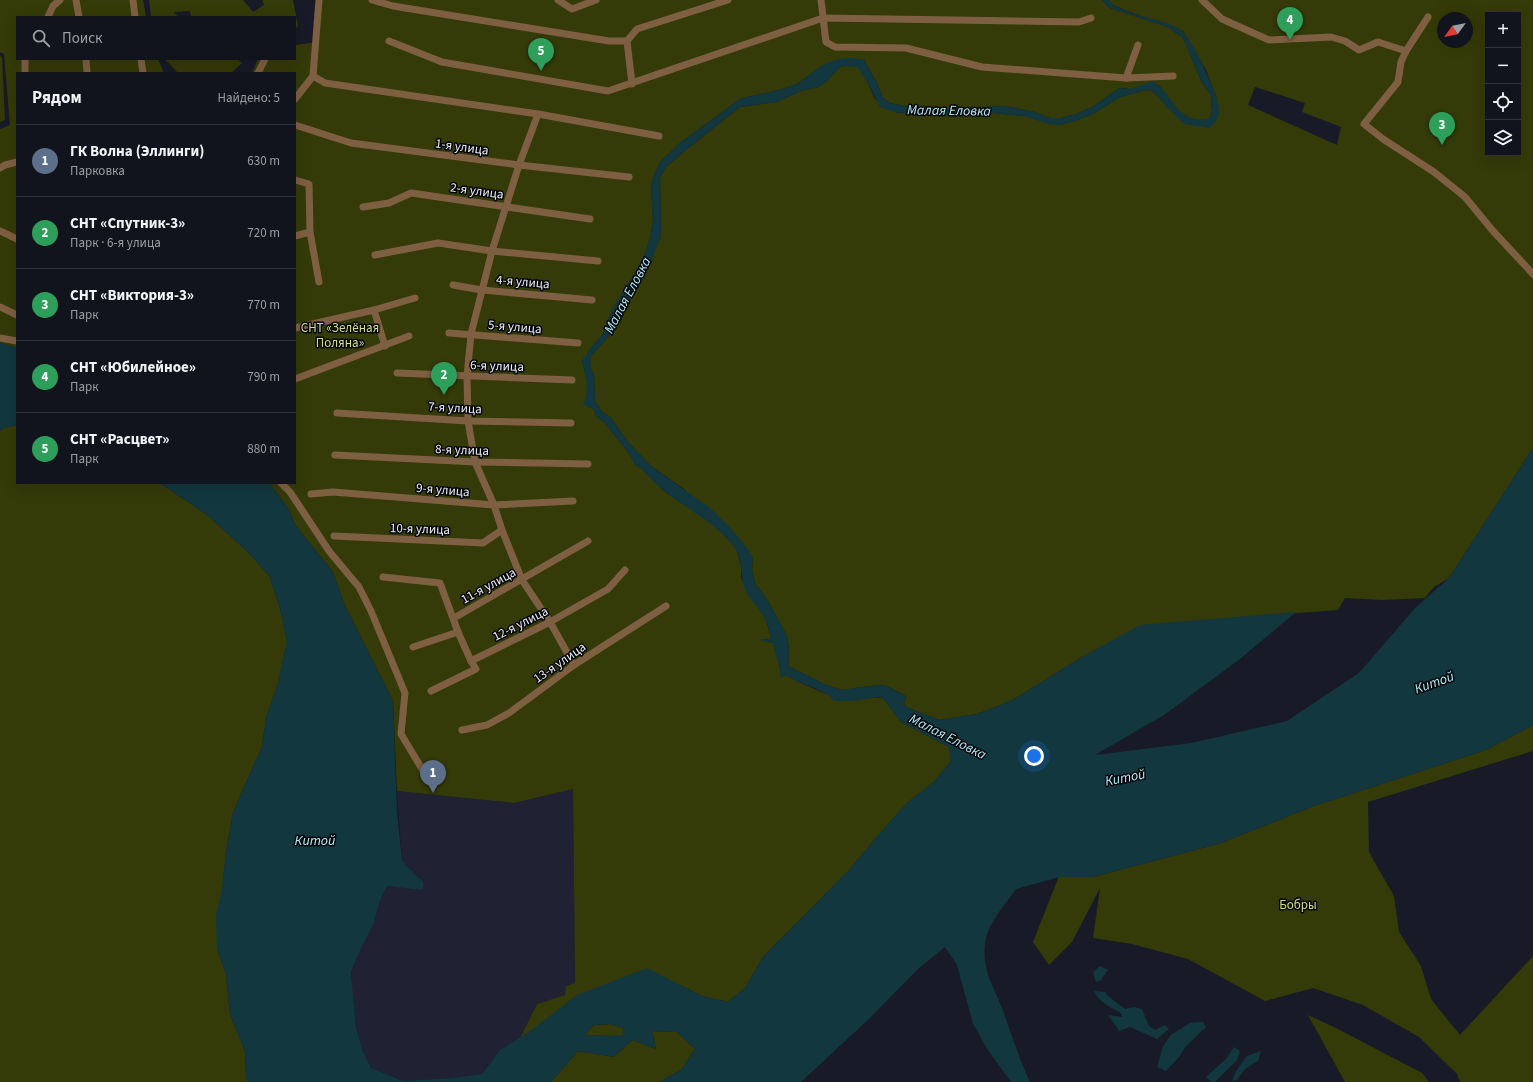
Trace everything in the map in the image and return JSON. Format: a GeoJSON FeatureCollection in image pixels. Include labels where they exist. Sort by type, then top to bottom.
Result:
{"type":"FeatureCollection","features":[{"type":"Feature","properties":{"kind":"street"},"geometry":{"type":"LineString","coordinates":[[49,16],[54,6],[60,0]]}},
{"type":"Feature","properties":{"kind":"street"},"geometry":{"type":"LineString","coordinates":[[76,0],[79,16]]}},
{"type":"Feature","properties":{"kind":"street"},"geometry":{"type":"LineString","coordinates":[[133,0],[135,16]]}},
{"type":"Feature","properties":{"kind":"street"},"geometry":{"type":"LineString","coordinates":[[296,98],[313,76],[319,0]]}},
{"type":"Feature","properties":{"kind":"street"},"geometry":{"type":"LineString","coordinates":[[372,0],[393,6],[609,41],[627,41]]}},
{"type":"Feature","properties":{"kind":"street"},"geometry":{"type":"LineString","coordinates":[[558,0],[572,9],[596,0]]}},
{"type":"Feature","properties":{"kind":"street"},"geometry":{"type":"LineString","coordinates":[[632,84],[627,41],[637,29],[728,0]]}},
{"type":"Feature","properties":{"kind":"street"},"geometry":{"type":"LineString","coordinates":[[821,0],[826,42],[835,47],[906,48],[982,67],[1126,78],[1173,76]]}},
{"type":"Feature","properties":{"kind":"street"},"geometry":{"type":"LineString","coordinates":[[1202,0],[1222,19],[1269,40],[1331,36],[1345,41],[1359,50],[1378,42],[1406,51]]}},
{"type":"Feature","properties":{"kind":"street"},"geometry":{"type":"LineString","coordinates":[[1428,17],[1406,51],[1401,62],[1398,82],[1364,124],[1383,139],[1434,172],[1465,197],[1493,231],[1533,274]]}},
{"type":"Feature","properties":{"kind":"street"},"geometry":{"type":"LineString","coordinates":[[389,40],[442,62],[608,91],[823,18],[1079,22],[1091,18]]}},
{"type":"Feature","properties":{"kind":"street"},"geometry":{"type":"LineString","coordinates":[[1126,78],[1138,45]]}},
{"type":"Feature","properties":{"kind":"street"},"geometry":{"type":"LineString","coordinates":[[24,60],[26,72]]}},
{"type":"Feature","properties":{"kind":"street"},"geometry":{"type":"LineString","coordinates":[[86,60],[87,72]]}},
{"type":"Feature","properties":{"kind":"street"},"geometry":{"type":"LineString","coordinates":[[140,60],[143,72]]}},
{"type":"Feature","properties":{"kind":"street"},"geometry":{"type":"LineString","coordinates":[[258,72],[264,60]]}},
{"type":"Feature","properties":{"kind":"street"},"geometry":{"type":"LineString","coordinates":[[313,76],[325,83],[538,114],[658,136]]}},
{"type":"Feature","properties":{"kind":"street"},"geometry":{"type":"LineString","coordinates":[[538,114],[519,166],[492,251],[471,334],[467,376],[468,421],[475,462],[494,505],[502,530],[522,580],[550,622],[574,665]]}},
{"type":"Feature","properties":{"kind":"street","name":"1-я улица"},"geometry":{"type":"LineString","coordinates":[[296,125],[351,143],[519,166],[629,177]]}},
{"type":"Feature","properties":{"kind":"street"},"geometry":{"type":"LineString","coordinates":[[0,168],[16,162]]}},
{"type":"Feature","properties":{"kind":"street"},"geometry":{"type":"LineString","coordinates":[[296,180],[310,184],[310,232],[318,282]]}},
{"type":"Feature","properties":{"kind":"street","name":"2-я улица"},"geometry":{"type":"LineString","coordinates":[[363,206],[390,202],[412,193],[590,219]]}},
{"type":"Feature","properties":{"kind":"street"},"geometry":{"type":"LineString","coordinates":[[0,231],[16,239]]}},
{"type":"Feature","properties":{"kind":"street"},"geometry":{"type":"LineString","coordinates":[[296,236],[310,232]]}},
{"type":"Feature","properties":{"kind":"street"},"geometry":{"type":"LineString","coordinates":[[375,255],[438,243],[492,251],[598,261]]}},
{"type":"Feature","properties":{"kind":"street","name":"4-я улица"},"geometry":{"type":"LineString","coordinates":[[453,285],[482,290],[592,300]]}},
{"type":"Feature","properties":{"kind":"street"},"geometry":{"type":"LineString","coordinates":[[296,328],[374,310],[415,298]]}},
{"type":"Feature","properties":{"kind":"street"},"geometry":{"type":"LineString","coordinates":[[0,307],[16,315]]}},
{"type":"Feature","properties":{"kind":"street"},"geometry":{"type":"LineString","coordinates":[[374,310],[385,346]]}},
{"type":"Feature","properties":{"kind":"street","name":"5-я улица"},"geometry":{"type":"LineString","coordinates":[[450,332],[578,343]]}},
{"type":"Feature","properties":{"kind":"street"},"geometry":{"type":"LineString","coordinates":[[296,379],[409,336]]}},
{"type":"Feature","properties":{"kind":"street"},"geometry":{"type":"LineString","coordinates":[[0,338],[16,341]]}},
{"type":"Feature","properties":{"kind":"street","name":"6-я улица"},"geometry":{"type":"LineString","coordinates":[[397,373],[572,380]]}},
{"type":"Feature","properties":{"kind":"street","name":"7-я улица"},"geometry":{"type":"LineString","coordinates":[[337,412],[468,421],[571,423]]}},
{"type":"Feature","properties":{"kind":"street","name":"8-я улица"},"geometry":{"type":"LineString","coordinates":[[335,455],[475,462],[588,464]]}},
{"type":"Feature","properties":{"kind":"street"},"geometry":{"type":"LineString","coordinates":[[282,484],[290,492],[329,552],[359,587],[372,611],[405,693],[401,734],[428,780]]}},
{"type":"Feature","properties":{"kind":"street","name":"9-я улица"},"geometry":{"type":"LineString","coordinates":[[312,494],[333,492],[494,505],[573,501]]}},
{"type":"Feature","properties":{"kind":"street","name":"10-я улица"},"geometry":{"type":"LineString","coordinates":[[334,536],[483,543],[502,530]]}},
{"type":"Feature","properties":{"kind":"street","name":"11-я улица"},"geometry":{"type":"LineString","coordinates":[[471,661],[458,632],[454,618],[588,541]]}},
{"type":"Feature","properties":{"kind":"street","name":"12-я улица"},"geometry":{"type":"LineString","coordinates":[[471,661],[550,622],[608,588],[625,570]]}},
{"type":"Feature","properties":{"kind":"street"},"geometry":{"type":"LineString","coordinates":[[383,577],[440,583],[454,618]]}},
{"type":"Feature","properties":{"kind":"street","name":"13-я улица"},"geometry":{"type":"LineString","coordinates":[[462,730],[487,725],[508,713],[574,665],[666,606]]}},
{"type":"Feature","properties":{"kind":"street"},"geometry":{"type":"LineString","coordinates":[[413,647],[458,632]]}},
{"type":"Feature","properties":{"kind":"street"},"geometry":{"type":"LineString","coordinates":[[431,691],[476,668],[471,661]]}},
{"type":"Feature","properties":{"kind":"shaded area"},"geometry":{"type":"Polygon","coordinates":[[[573,789],[575,983],[566,995],[537,1004],[520,1038],[500,1050],[482,1074],[452,1078],[403,1081],[371,1068],[362,1049],[356,1027],[351,972],[373,925],[380,901],[387,886],[423,889],[423,882],[402,861],[397,791],[514,803],[573,789]]]}},
{"type":"Feature","properties":{"kind":"green space"},"geometry":{"type":"Polygon","coordinates":[[[0,0],[143,0],[146,16],[16,16],[16,60],[158,60],[164,72],[16,72],[16,348],[0,343],[0,129],[10,125],[4,54],[0,52],[0,0]]]}},
{"type":"Feature","properties":{"kind":"green space"},"geometry":{"type":"Polygon","coordinates":[[[149,0],[243,0],[253,12],[264,5],[262,0],[293,0],[298,26],[296,28],[296,16],[191,16],[190,11],[174,12],[177,16],[151,16],[149,0]]]}},
{"type":"Feature","properties":{"kind":"green space","name":"СНТ «Зелёная Поляна»"},"geometry":{"type":"Polygon","coordinates":[[[321,0],[1102,0],[1110,8],[1171,28],[1174,32],[1183,37],[1202,83],[1211,95],[1212,112],[1208,120],[1199,120],[1184,115],[1174,105],[1159,85],[1130,89],[1119,88],[1094,106],[1076,114],[1061,118],[1050,118],[1035,112],[1005,106],[945,109],[904,106],[890,103],[883,98],[878,85],[864,60],[815,71],[794,85],[740,99],[680,143],[660,162],[653,178],[651,188],[653,222],[649,242],[642,261],[612,310],[603,334],[583,364],[588,386],[586,398],[588,407],[594,409],[596,416],[605,423],[631,456],[635,465],[640,467],[665,492],[706,519],[736,548],[741,565],[741,578],[766,620],[771,637],[769,639],[761,640],[773,643],[781,672],[801,683],[831,696],[883,698],[901,722],[949,747],[951,761],[934,782],[908,802],[849,870],[763,957],[745,988],[728,1002],[702,996],[680,985],[529,1032],[520,1038],[537,1004],[565,995],[566,986],[575,983],[573,789],[514,803],[397,791],[393,701],[344,604],[333,572],[296,526],[288,508],[270,484],[296,484],[296,72],[252,72],[258,60],[296,60],[296,45],[311,43],[319,44],[321,0]]]}},
{"type":"Feature","properties":{"kind":"green space"},"geometry":{"type":"Polygon","coordinates":[[[1108,0],[1533,0],[1533,448],[1449,578],[1434,587],[1425,598],[1382,600],[1345,598],[1338,610],[1230,618],[1082,657],[1011,701],[977,714],[939,720],[906,707],[904,704],[906,696],[887,686],[878,685],[842,690],[826,685],[788,666],[789,650],[787,636],[768,601],[755,583],[752,569],[753,558],[684,489],[651,466],[627,441],[611,418],[602,412],[595,401],[594,375],[590,367],[591,356],[612,333],[624,304],[633,296],[661,236],[660,178],[666,167],[740,107],[776,102],[804,90],[819,87],[840,67],[844,66],[857,66],[867,81],[875,99],[894,112],[920,115],[994,113],[1024,116],[1059,125],[1093,114],[1120,97],[1146,90],[1152,91],[1168,108],[1209,128],[1217,99],[1206,70],[1183,31],[1113,5],[1108,0]],[[1255,87],[1248,105],[1337,145],[1341,127],[1302,112],[1305,103],[1255,87]]]}},
{"type":"Feature","properties":{"kind":"green space"},"geometry":{"type":"Polygon","coordinates":[[[0,56],[2,57],[5,120],[0,122],[0,56]]]}},
{"type":"Feature","properties":{"kind":"green space"},"geometry":{"type":"Polygon","coordinates":[[[166,60],[238,60],[242,63],[232,72],[177,72],[166,60]]]}},
{"type":"Feature","properties":{"kind":"green space"},"geometry":{"type":"Polygon","coordinates":[[[16,425],[16,484],[161,484],[206,514],[249,553],[270,577],[281,612],[287,642],[278,684],[266,718],[262,747],[233,813],[226,851],[217,948],[226,975],[230,1014],[245,1051],[246,1077],[248,1082],[0,1082],[0,431],[4,428],[16,425]]]}},
{"type":"Feature","properties":{"kind":"green space","name":"Бобры"},"geometry":{"type":"Polygon","coordinates":[[[1533,725],[1533,751],[1368,802],[1369,852],[1394,896],[1399,932],[1421,966],[1431,999],[1460,1035],[1533,956],[1533,1082],[1460,1082],[1457,1074],[1419,1037],[1363,1005],[1313,988],[1265,1001],[1188,959],[1132,944],[1093,938],[1100,888],[1072,942],[1049,965],[1033,942],[1059,876],[1093,877],[1221,843],[1314,806],[1486,750],[1533,725]]]}},
{"type":"Feature","properties":{"kind":"green space"},"geometry":{"type":"Polygon","coordinates":[[[1308,1015],[1422,1073],[1429,1082],[1345,1082],[1308,1015]]]}},
{"type":"Feature","properties":{"kind":"green space"},"geometry":{"type":"Polygon","coordinates":[[[610,1024],[623,1028],[624,1036],[585,1035],[594,1025],[610,1024]]]}},
{"type":"Feature","properties":{"kind":"green space"},"geometry":{"type":"Polygon","coordinates":[[[652,1031],[677,1032],[695,1049],[682,1069],[660,1082],[551,1082],[578,1051],[614,1057],[632,1040],[656,1049],[652,1031]]]}},
{"type":"Feature","properties":{"kind":"water","name":"Китой"},"geometry":{"type":"Polygon","coordinates":[[[1102,0],[1108,0],[1115,6],[1133,14],[1173,25],[1186,35],[1214,90],[1219,107],[1216,122],[1209,128],[1184,124],[1159,97],[1152,91],[1146,90],[1120,97],[1093,114],[1059,125],[1049,124],[1024,116],[994,113],[920,115],[894,112],[880,107],[867,81],[857,67],[844,66],[840,67],[819,87],[804,90],[776,102],[740,107],[666,167],[660,178],[661,236],[645,277],[633,296],[624,304],[612,333],[591,356],[590,367],[594,375],[595,401],[602,412],[611,418],[627,441],[651,466],[710,508],[729,526],[747,548],[753,558],[752,569],[755,583],[768,601],[787,636],[789,650],[788,666],[826,685],[841,690],[878,685],[887,686],[906,696],[904,704],[906,707],[939,720],[977,714],[1011,701],[1082,657],[1140,625],[1296,612],[1240,659],[1164,715],[1095,755],[1191,743],[1287,721],[1359,673],[1415,608],[1449,578],[1533,448],[1533,725],[1486,750],[1314,806],[1221,843],[1093,877],[1059,877],[1016,889],[997,915],[989,929],[986,937],[984,954],[989,978],[1030,1082],[1011,1082],[988,1050],[973,1024],[957,965],[945,947],[917,970],[869,1019],[801,1082],[660,1082],[682,1069],[695,1049],[677,1032],[652,1031],[656,1049],[632,1040],[614,1057],[578,1051],[551,1082],[248,1082],[246,1077],[245,1051],[230,1014],[226,975],[217,948],[216,915],[222,889],[226,851],[233,813],[262,747],[266,718],[278,683],[287,642],[281,612],[270,577],[249,553],[206,514],[161,484],[270,484],[288,508],[296,526],[333,572],[344,604],[393,701],[397,812],[402,861],[423,882],[423,890],[387,886],[380,901],[373,925],[351,972],[356,1027],[362,1049],[371,1068],[403,1081],[452,1078],[482,1074],[500,1050],[529,1032],[577,995],[647,968],[702,996],[728,1002],[745,988],[763,957],[849,870],[908,802],[934,782],[951,761],[949,747],[901,722],[883,698],[878,697],[853,701],[834,701],[826,693],[820,690],[788,676],[780,677],[781,672],[773,643],[760,640],[769,639],[771,636],[767,623],[745,589],[742,579],[740,558],[730,541],[718,529],[666,492],[640,467],[635,465],[631,456],[605,423],[596,416],[594,409],[583,405],[587,384],[583,364],[581,362],[594,343],[603,334],[612,310],[642,261],[649,242],[653,222],[651,188],[653,178],[660,162],[680,143],[740,99],[796,84],[821,66],[835,60],[849,58],[864,60],[878,85],[883,98],[890,103],[904,106],[945,109],[1005,106],[1035,112],[1050,118],[1061,118],[1076,114],[1094,106],[1119,88],[1130,89],[1153,81],[1166,93],[1176,107],[1188,117],[1208,119],[1212,112],[1211,95],[1202,83],[1183,37],[1174,32],[1171,28],[1110,8],[1102,0]],[[610,1024],[594,1025],[585,1035],[609,1036],[623,1035],[623,1028],[610,1024]]]}},
{"type":"Feature","properties":{"kind":"water"},"geometry":{"type":"Polygon","coordinates":[[[0,343],[16,348],[16,425],[4,428],[0,431],[0,343]]]}},
{"type":"Feature","properties":{"kind":"water"},"geometry":{"type":"Polygon","coordinates":[[[1100,966],[1108,970],[1101,980],[1096,982],[1093,972],[1100,966]]]}},
{"type":"Feature","properties":{"kind":"water"},"geometry":{"type":"Polygon","coordinates":[[[1094,991],[1105,992],[1125,1009],[1134,1007],[1142,1009],[1149,1026],[1155,1030],[1165,1025],[1169,1029],[1157,1039],[1130,1027],[1119,1031],[1108,1015],[1122,1017],[1121,1013],[1102,1002],[1094,991]]]}},
{"type":"Feature","properties":{"kind":"water"},"geometry":{"type":"Polygon","coordinates":[[[1203,1022],[1206,1027],[1186,1046],[1179,1057],[1166,1071],[1157,1067],[1163,1046],[1171,1035],[1190,1023],[1203,1022]]]}},
{"type":"Feature","properties":{"kind":"water"},"geometry":{"type":"Polygon","coordinates":[[[1234,1047],[1240,1051],[1237,1060],[1215,1082],[1212,1082],[1206,1077],[1226,1059],[1234,1047]]]}},
{"type":"Feature","properties":{"kind":"water"},"geometry":{"type":"Polygon","coordinates":[[[1261,1051],[1258,1061],[1245,1069],[1237,1080],[1232,1081],[1236,1071],[1247,1056],[1261,1051]]]}},
{"type":"Feature","properties":{"kind":"place","name":"СНТ «Юбилейное»"},"geometry":{"type":"Point","coordinates":[1290,40]}},
{"type":"Feature","properties":{"kind":"place","name":"СНТ «Расцвет»"},"geometry":{"type":"Point","coordinates":[541,71]}},
{"type":"Feature","properties":{"kind":"place","name":"СНТ «Виктория-3»"},"geometry":{"type":"Point","coordinates":[1442,145]}},
{"type":"Feature","properties":{"kind":"place","name":"СНТ «Спутник-3»"},"geometry":{"type":"Point","coordinates":[444,395]}},
{"type":"Feature","properties":{"kind":"place","name":"ГК Волна (Эллинги)"},"geometry":{"type":"Point","coordinates":[433,793]}},
{"type":"Feature","properties":{"kind":"water label","name":"Малая Еловка"},"geometry":{"type":"Point","coordinates":[949,110]}},
{"type":"Feature","properties":{"kind":"water label","name":"Малая Еловка"},"geometry":{"type":"Point","coordinates":[627,295]}},
{"type":"Feature","properties":{"kind":"water label","name":"Малая Еловка"},"geometry":{"type":"Point","coordinates":[948,736]}}]}
